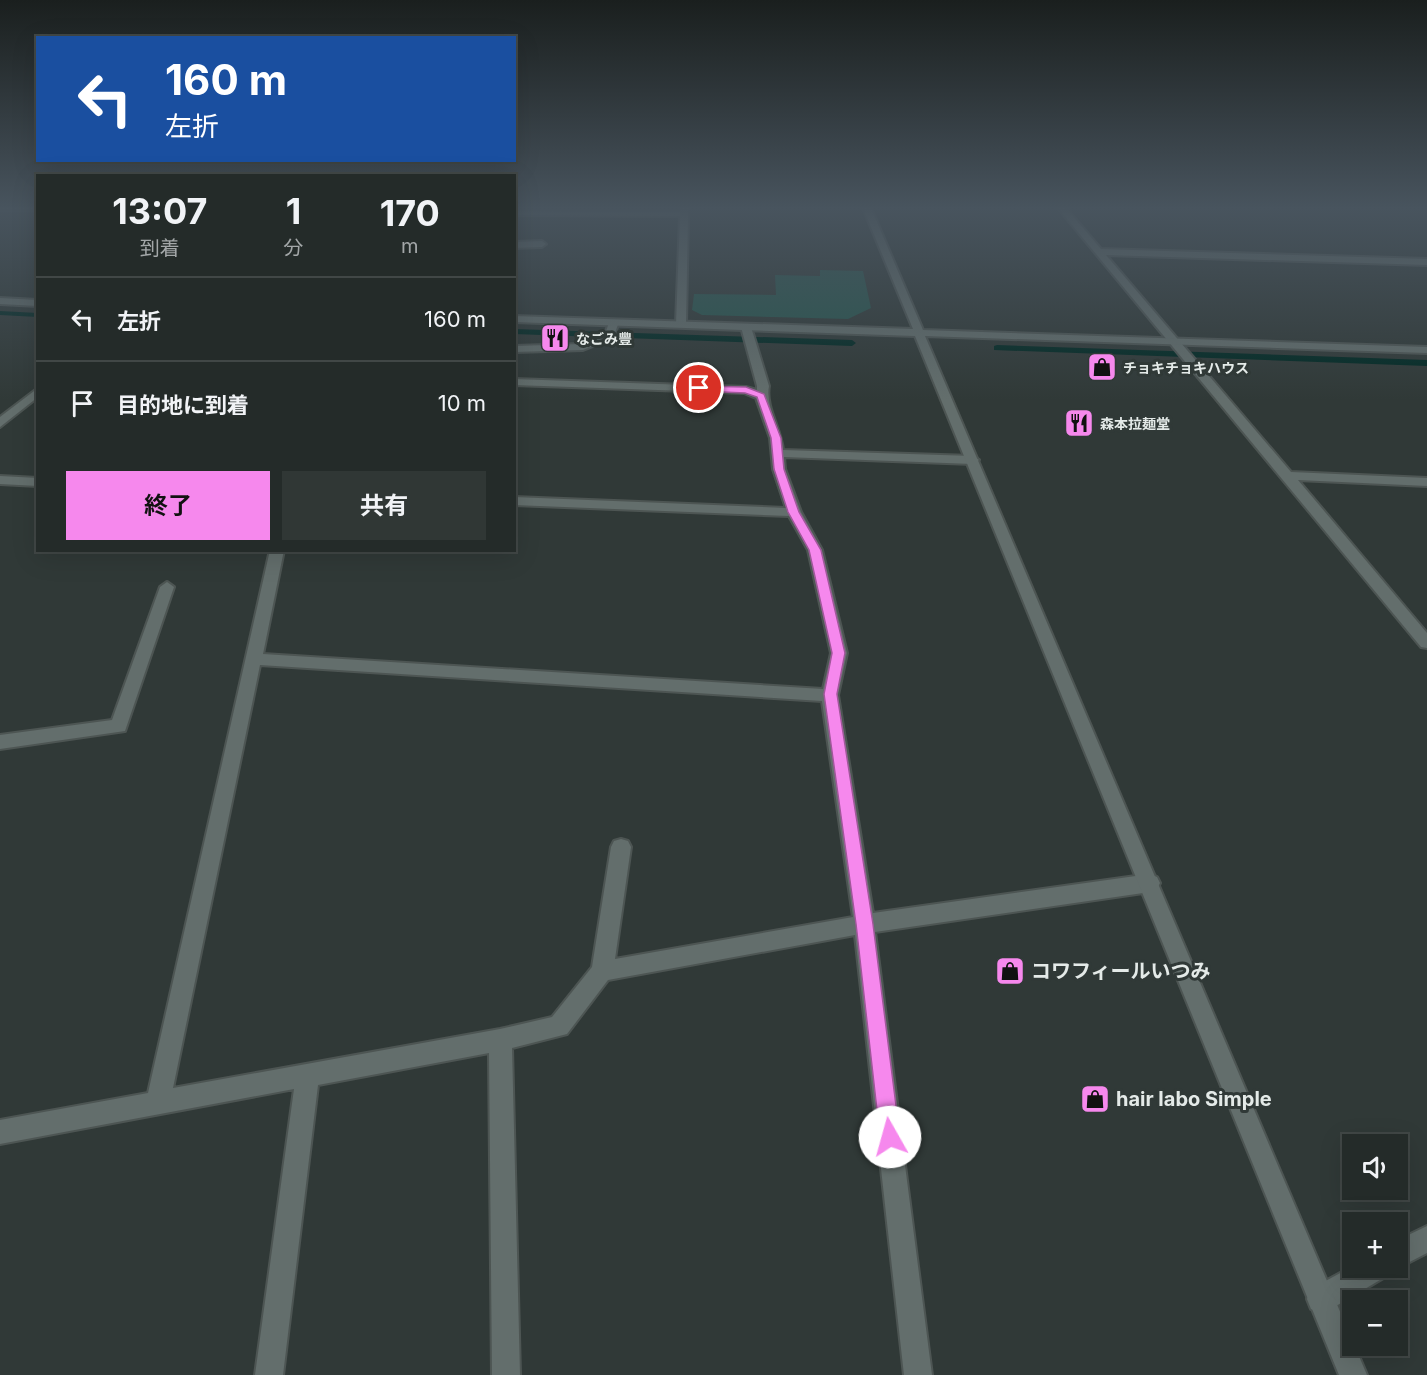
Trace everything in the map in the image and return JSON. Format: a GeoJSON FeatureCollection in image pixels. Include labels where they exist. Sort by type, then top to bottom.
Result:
{"type":"FeatureCollection","features":[{"type":"Feature","properties":{"kind":"street"},"geometry":{"type":"LineString","coordinates":[[681,324],[682,272]]}},
{"type":"Feature","properties":{"kind":"street"},"geometry":{"type":"LineString","coordinates":[[894,272],[1353,1375]]}},
{"type":"Feature","properties":{"kind":"street"},"geometry":{"type":"LineString","coordinates":[[1116,272],[1427,643]]}},
{"type":"Feature","properties":{"kind":"street"},"geometry":{"type":"LineString","coordinates":[[0,301],[36,303]]}},
{"type":"Feature","properties":{"kind":"street"},"geometry":{"type":"LineString","coordinates":[[516,319],[611,330],[681,324],[748,335],[919,333],[1427,350]]}},
{"type":"Feature","properties":{"kind":"street"},"geometry":{"type":"LineString","coordinates":[[516,349],[583,346],[611,330]]}},
{"type":"Feature","properties":{"kind":"street"},"geometry":{"type":"LineString","coordinates":[[748,335],[763,386],[761,396],[776,438],[779,469],[794,512],[815,550],[839,653],[830,694],[864,924],[918,1375]]}},
{"type":"Feature","properties":{"kind":"street"},"geometry":{"type":"LineString","coordinates":[[516,382],[746,390],[761,396]]}},
{"type":"Feature","properties":{"kind":"street"},"geometry":{"type":"LineString","coordinates":[[0,423],[36,393]]}},
{"type":"Feature","properties":{"kind":"street"},"geometry":{"type":"LineString","coordinates":[[777,453],[973,460]]}},
{"type":"Feature","properties":{"kind":"street"},"geometry":{"type":"LineString","coordinates":[[1287,476],[1427,482]]}},
{"type":"Feature","properties":{"kind":"street"},"geometry":{"type":"LineString","coordinates":[[0,480],[36,482]]}},
{"type":"Feature","properties":{"kind":"street"},"geometry":{"type":"LineString","coordinates":[[516,501],[794,512]]}},
{"type":"Feature","properties":{"kind":"street"},"geometry":{"type":"LineString","coordinates":[[158,1102],[277,552]]}},
{"type":"Feature","properties":{"kind":"street"},"geometry":{"type":"LineString","coordinates":[[0,742],[119,726],[167,587]]}},
{"type":"Feature","properties":{"kind":"street"},"geometry":{"type":"LineString","coordinates":[[254,659],[830,694]]}},
{"type":"Feature","properties":{"kind":"street"},"geometry":{"type":"LineString","coordinates":[[0,1131],[500,1040],[559,1026],[602,971],[621,847]]}},
{"type":"Feature","properties":{"kind":"street"},"geometry":{"type":"LineString","coordinates":[[602,971],[864,924],[1150,883]]}},
{"type":"Feature","properties":{"kind":"street"},"geometry":{"type":"LineString","coordinates":[[500,1040],[506,1375]]}},
{"type":"Feature","properties":{"kind":"street"},"geometry":{"type":"LineString","coordinates":[[269,1375],[308,1075]]}},
{"type":"Feature","properties":{"kind":"street"},"geometry":{"type":"LineString","coordinates":[[1408,1249],[1427,1239]]}},
{"type":"Feature","properties":{"kind":"street"},"geometry":{"type":"LineString","coordinates":[[1321,1299],[1358,1278]]}},
{"type":"Feature","properties":{"kind":"green space"},"geometry":{"type":"Polygon","coordinates":[[[820,272],[863,272],[871,308],[848,319],[702,315],[692,310],[694,294],[776,295],[775,275],[820,276],[820,272]]]}},
{"type":"Feature","properties":{"kind":"waterway"},"geometry":{"type":"LineString","coordinates":[[0,313],[36,315]]}},
{"type":"Feature","properties":{"kind":"waterway"},"geometry":{"type":"LineString","coordinates":[[516,331],[852,343]]}},
{"type":"Feature","properties":{"kind":"waterway"},"geometry":{"type":"LineString","coordinates":[[997,348],[1427,363]]}},
{"type":"Feature","properties":{"kind":"place","name":"なごみ豐"},"geometry":{"type":"Point","coordinates":[555,338]}},
{"type":"Feature","properties":{"kind":"place","name":"チョキチョキハウス"},"geometry":{"type":"Point","coordinates":[1102,367]}},
{"type":"Feature","properties":{"kind":"place","name":"森本拉麺堂"},"geometry":{"type":"Point","coordinates":[1079,423]}},
{"type":"Feature","properties":{"kind":"place","name":"コワフィールいつみ"},"geometry":{"type":"Point","coordinates":[1010,971]}},
{"type":"Feature","properties":{"kind":"place","name":"hair labo Simple"},"geometry":{"type":"Point","coordinates":[1095,1099]}},
{"type":"Feature","properties":{"kind":"route"},"geometry":{"type":"LineString","coordinates":[[699,388],[746,390],[761,396],[776,438],[779,469],[794,512],[815,550],[839,653],[830,694],[864,924],[890,1137]]}}]}
